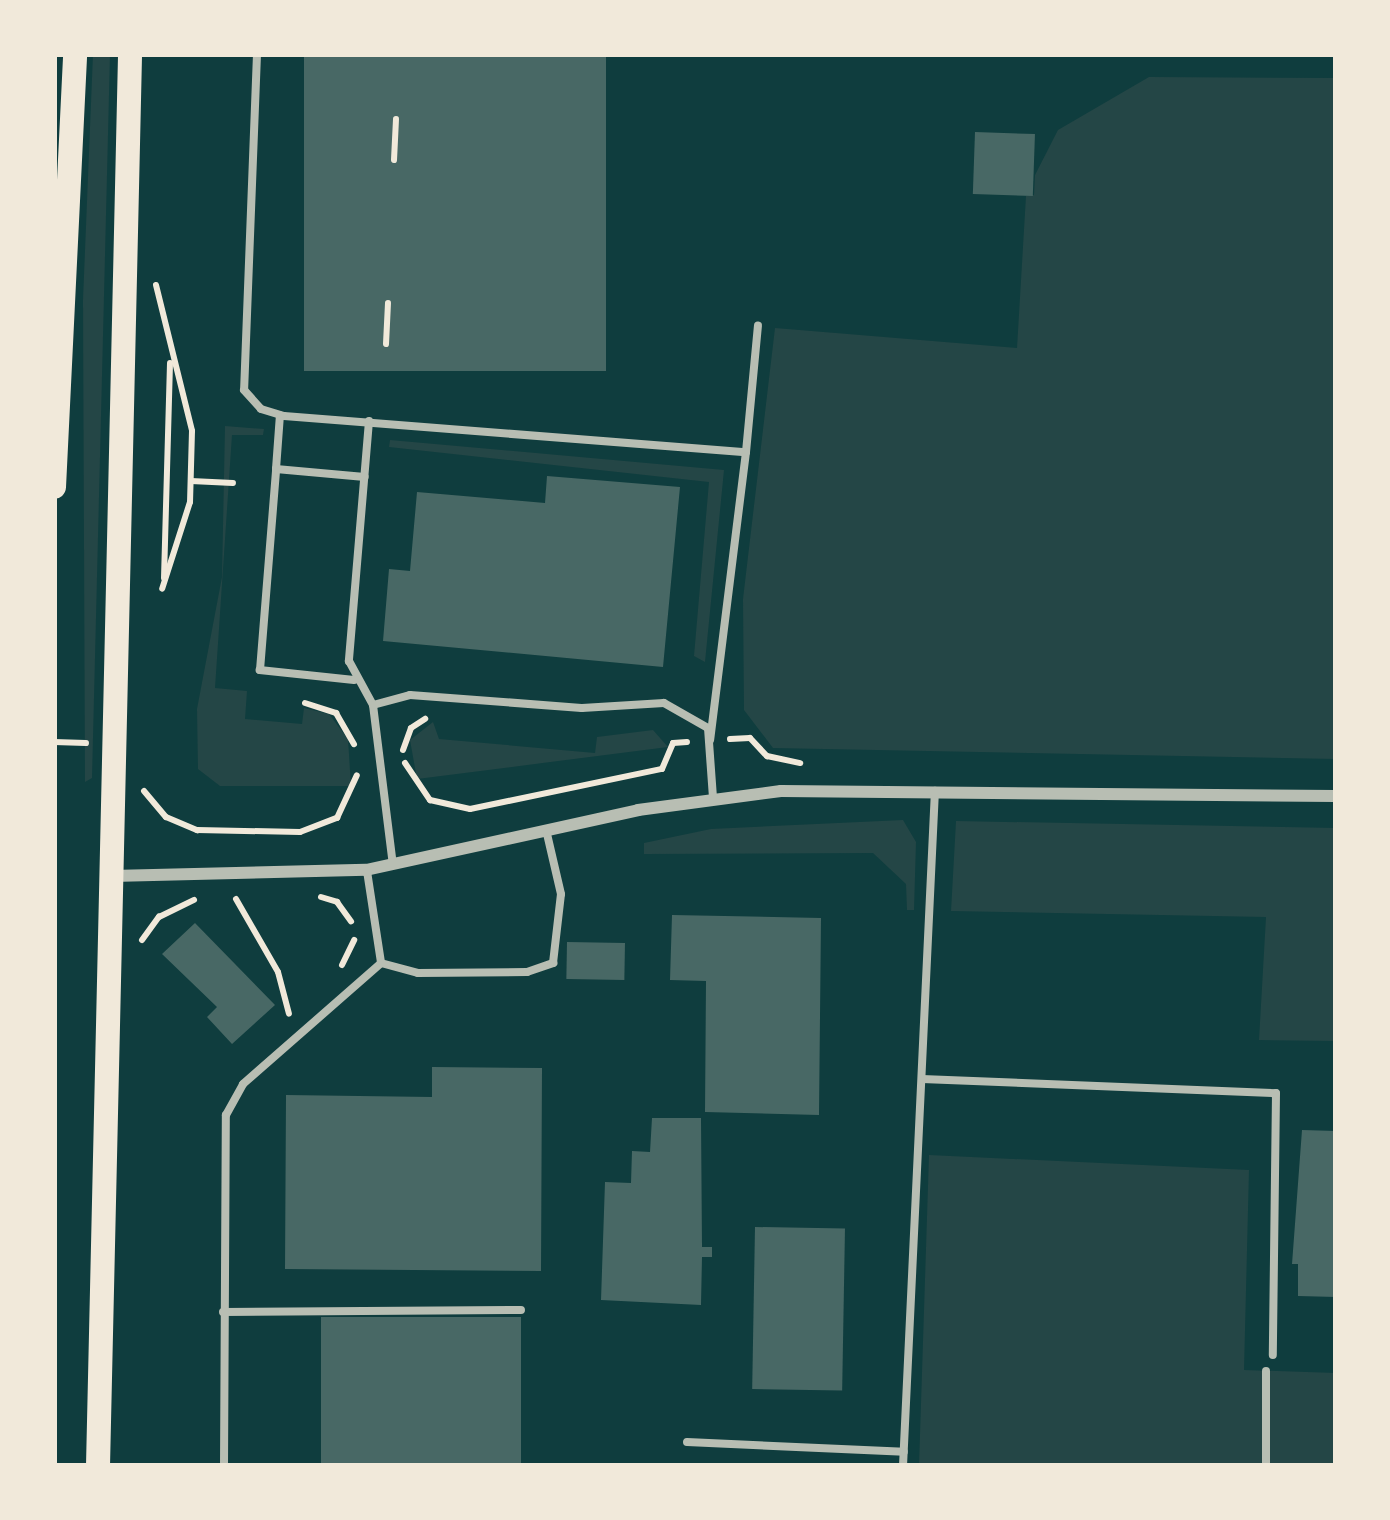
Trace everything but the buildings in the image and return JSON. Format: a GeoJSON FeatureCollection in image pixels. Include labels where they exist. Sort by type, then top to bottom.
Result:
{"type":"FeatureCollection","features":[{"type":"Feature","properties":{"kind":"main road"},"geometry":{"type":"LineString","coordinates":[[54,487],[75,54]]}},
{"type":"Feature","properties":{"kind":"main road"},"geometry":{"type":"LineString","coordinates":[[98,1466],[130,54]]}},
{"type":"Feature","properties":{"kind":"street"},"geometry":{"type":"LineString","coordinates":[[112,876],[367,870],[713,798],[935,790],[1336,796]]}},
{"type":"Feature","properties":{"kind":"lane"},"geometry":{"type":"LineString","coordinates":[[257,54],[242,370],[244,390],[261,409],[280,415],[746,452]]}},
{"type":"Feature","properties":{"kind":"lane"},"geometry":{"type":"LineString","coordinates":[[713,798],[710,740],[758,326]]}},
{"type":"Feature","properties":{"kind":"lane"},"geometry":{"type":"LineString","coordinates":[[280,415],[260,670],[354,680]]}},
{"type":"Feature","properties":{"kind":"lane"},"geometry":{"type":"LineString","coordinates":[[368,421],[354,680],[373,705],[393,866]]}},
{"type":"Feature","properties":{"kind":"lane"},"geometry":{"type":"LineString","coordinates":[[276,470],[365,477]]}},
{"type":"Feature","properties":{"kind":"lane"},"geometry":{"type":"LineString","coordinates":[[373,705],[410,695],[582,708],[664,703],[702,719],[710,740]]}},
{"type":"Feature","properties":{"kind":"lane"},"geometry":{"type":"LineString","coordinates":[[903,1466],[935,790]]}},
{"type":"Feature","properties":{"kind":"lane"},"geometry":{"type":"LineString","coordinates":[[381,963],[418,973],[527,972],[553,963],[561,894],[547,834]]}},
{"type":"Feature","properties":{"kind":"lane"},"geometry":{"type":"LineString","coordinates":[[367,870],[381,963]]}},
{"type":"Feature","properties":{"kind":"lane"},"geometry":{"type":"LineString","coordinates":[[224,1466],[223,1126],[243,1084],[381,963]]}},
{"type":"Feature","properties":{"kind":"lane"},"geometry":{"type":"LineString","coordinates":[[922,1079],[1276,1093],[1273,1355]]}},
{"type":"Feature","properties":{"kind":"lane"},"geometry":{"type":"LineString","coordinates":[[223,1312],[521,1310]]}},
{"type":"Feature","properties":{"kind":"lane"},"geometry":{"type":"LineString","coordinates":[[1266,1372],[1266,1466]]}},
{"type":"Feature","properties":{"kind":"lane"},"geometry":{"type":"LineString","coordinates":[[687,1442],[904,1452]]}},
{"type":"Feature","properties":{"kind":"path"},"geometry":{"type":"LineString","coordinates":[[394,160],[396,119]]}},
{"type":"Feature","properties":{"kind":"path"},"geometry":{"type":"LineString","coordinates":[[386,344],[388,303]]}},
{"type":"Feature","properties":{"kind":"path"},"geometry":{"type":"LineString","coordinates":[[170,354],[192,446],[191,485],[162,590],[171,446],[170,354]]}},
{"type":"Feature","properties":{"kind":"path"},"geometry":{"type":"LineString","coordinates":[[171,446],[192,446]]}},
{"type":"Feature","properties":{"kind":"path"},"geometry":{"type":"LineString","coordinates":[[169,488],[232,484]]}},
{"type":"Feature","properties":{"kind":"path"},"geometry":{"type":"LineString","coordinates":[[144,791],[166,817],[197,830],[328,824],[356,789],[354,741],[336,713],[305,703]]}},
{"type":"Feature","properties":{"kind":"path"},"geometry":{"type":"LineString","coordinates":[[440,718],[411,728],[404,758],[420,791],[455,809],[653,771],[669,764],[673,743],[750,737]]}},
{"type":"Feature","properties":{"kind":"path"},"geometry":{"type":"LineString","coordinates":[[746,728],[767,756],[800,763]]}},
{"type":"Feature","properties":{"kind":"path"},"geometry":{"type":"LineString","coordinates":[[325,897],[346,910],[354,932],[350,953],[331,975],[346,991]]}},
{"type":"Feature","properties":{"kind":"path"},"geometry":{"type":"LineString","coordinates":[[142,940],[174,907],[216,899]]}},
{"type":"Feature","properties":{"kind":"path"},"geometry":{"type":"LineString","coordinates":[[236,899],[285,990],[290,1042]]}},
{"type":"Feature","properties":{"kind":"shaded area"},"geometry":{"type":"Polygon","coordinates":[[[93,54],[110,54],[92,778],[85,782],[83,300],[93,54]]]}},
{"type":"Feature","properties":{"kind":"shaded area"},"geometry":{"type":"Polygon","coordinates":[[[1149,77],[1336,78],[1336,759],[773,748],[744,710],[743,599],[775,328],[1017,348],[1026,196],[1034,195],[1035,175],[1058,130],[1149,77]]]}},
{"type":"Feature","properties":{"kind":"shaded area"},"geometry":{"type":"Polygon","coordinates":[[[225,426],[264,429],[263,435],[232,435],[215,688],[247,691],[245,719],[302,724],[304,708],[329,714],[348,739],[351,786],[220,786],[198,769],[197,709],[222,577],[225,426]]]}},
{"type":"Feature","properties":{"kind":"shaded area"},"geometry":{"type":"Polygon","coordinates":[[[390,440],[724,470],[705,662],[694,656],[709,482],[389,447],[390,440]]]}},
{"type":"Feature","properties":{"kind":"shaded area"},"geometry":{"type":"Polygon","coordinates":[[[433,722],[439,739],[595,753],[597,737],[653,730],[668,747],[417,779],[410,740],[433,722]]]}},
{"type":"Feature","properties":{"kind":"shaded area"},"geometry":{"type":"Polygon","coordinates":[[[903,820],[916,842],[914,910],[907,910],[906,884],[873,853],[644,854],[644,843],[711,829],[903,820]]]}},
{"type":"Feature","properties":{"kind":"shaded area"},"geometry":{"type":"Polygon","coordinates":[[[956,821],[1336,828],[1336,1041],[1259,1040],[1266,917],[951,911],[956,821]]]}},
{"type":"Feature","properties":{"kind":"shaded area"},"geometry":{"type":"Polygon","coordinates":[[[929,1155],[1249,1170],[1244,1370],[1336,1373],[1336,1466],[919,1466],[929,1155]]]}}]}
